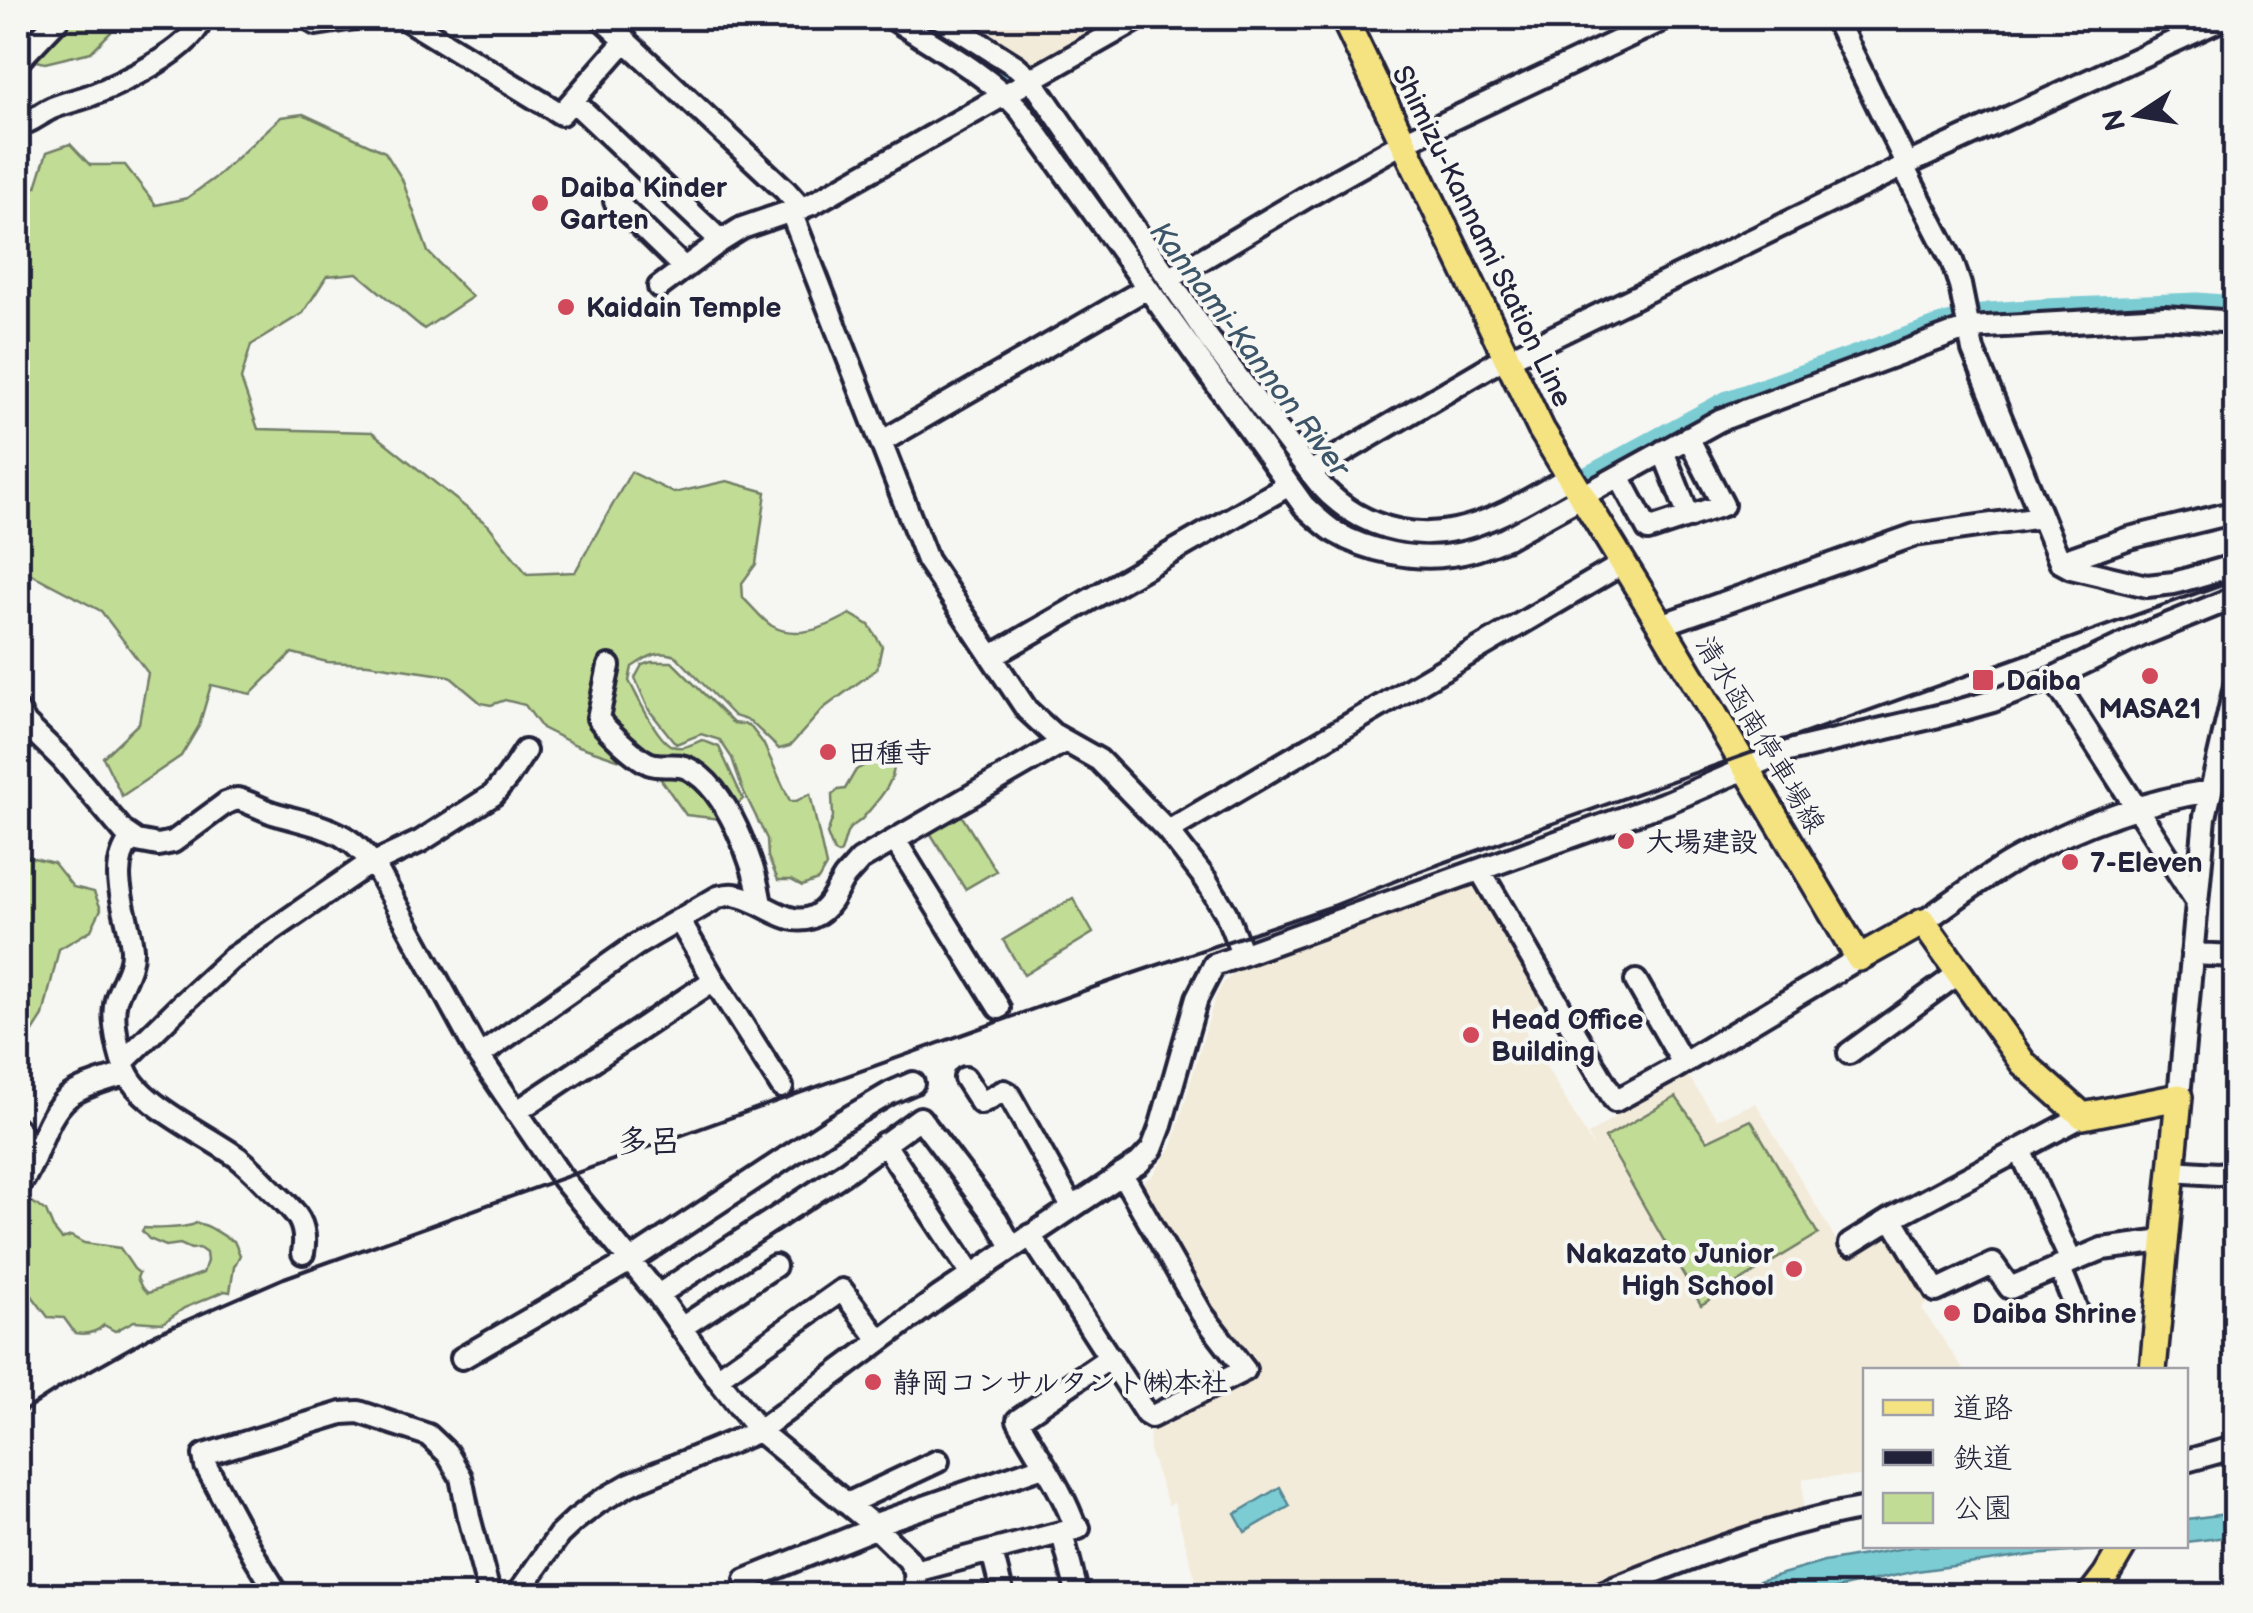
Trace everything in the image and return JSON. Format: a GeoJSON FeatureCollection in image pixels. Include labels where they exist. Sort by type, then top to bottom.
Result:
{"type":"FeatureCollection","features":[{"type":"Feature","properties":{"kind":"main road","name":"Shimizu-Kannami Station Line"},"geometry":{"type":"LineString","coordinates":[[1344,18],[1542,428],[1575,486]]}},
{"type":"Feature","properties":{"kind":"main road","name":"清水函南停車場線"},"geometry":{"type":"LineString","coordinates":[[1575,486],[1860,958]]}},
{"type":"Feature","properties":{"kind":"main road"},"geometry":{"type":"LineString","coordinates":[[1860,958],[1923,922],[2023,1063],[2083,1116],[2179,1096],[2153,1368]]}},
{"type":"Feature","properties":{"kind":"main road"},"geometry":{"type":"LineString","coordinates":[[2090,1596],[2122,1548]]}},
{"type":"Feature","properties":{"kind":"street"},"geometry":{"type":"LineString","coordinates":[[18,61],[59,18]]}},
{"type":"Feature","properties":{"kind":"street"},"geometry":{"type":"LineString","coordinates":[[18,125],[139,73],[194,35],[202,18]]}},
{"type":"Feature","properties":{"kind":"street"},"geometry":{"type":"LineString","coordinates":[[316,24],[355,18]]}},
{"type":"Feature","properties":{"kind":"street"},"geometry":{"type":"LineString","coordinates":[[404,18],[561,114],[626,40]]}},
{"type":"Feature","properties":{"kind":"street"},"geometry":{"type":"LineString","coordinates":[[601,18],[782,186],[796,211],[927,560],[1027,710],[1053,734],[1099,760],[1168,830],[1226,913],[1242,954]]}},
{"type":"Feature","properties":{"kind":"street"},"geometry":{"type":"LineString","coordinates":[[892,18],[1006,95],[1020,110],[1146,288],[1260,423]]}},
{"type":"Feature","properties":{"kind":"street"},"geometry":{"type":"LineString","coordinates":[[940,18],[1032,80],[1169,279],[1277,447],[1310,472],[1321,487],[1355,516],[1388,528],[1454,530],[1479,536]]}},
{"type":"Feature","properties":{"kind":"street"},"geometry":{"type":"LineString","coordinates":[[659,287],[721,241],[756,222],[796,211],[1140,18]]}},
{"type":"Feature","properties":{"kind":"street"},"geometry":{"type":"LineString","coordinates":[[1169,279],[1404,142],[1667,18]]}},
{"type":"Feature","properties":{"kind":"street"},"geometry":{"type":"LineString","coordinates":[[1836,18],[1952,262],[1973,350],[2060,562],[2146,586],[2174,583],[2236,565]]}},
{"type":"Feature","properties":{"kind":"street"},"geometry":{"type":"LineString","coordinates":[[1310,472],[1497,362],[2224,18]]}},
{"type":"Feature","properties":{"kind":"street"},"geometry":{"type":"LineString","coordinates":[[573,101],[721,241]]}},
{"type":"Feature","properties":{"kind":"street"},"geometry":{"type":"LineString","coordinates":[[615,201],[684,268]]}},
{"type":"Feature","properties":{"kind":"street"},"geometry":{"type":"LineString","coordinates":[[882,442],[1146,288]]}},
{"type":"Feature","properties":{"kind":"street"},"geometry":{"type":"LineString","coordinates":[[1277,447],[1289,485],[1304,506],[1338,534],[1396,554],[1448,556],[1524,502],[1620,476],[1720,420],[1767,400],[1968,328],[2164,317],[2236,322]]}},
{"type":"Feature","properties":{"kind":"street"},"geometry":{"type":"LineString","coordinates":[[1620,476],[1648,530],[1723,505],[1688,437]]}},
{"type":"Feature","properties":{"kind":"street"},"geometry":{"type":"LineString","coordinates":[[1663,451],[1689,517]]}},
{"type":"Feature","properties":{"kind":"street"},"geometry":{"type":"LineString","coordinates":[[992,656],[1289,485]]}},
{"type":"Feature","properties":{"kind":"street"},"geometry":{"type":"LineString","coordinates":[[2060,562],[2129,538],[2236,512]]}},
{"type":"Feature","properties":{"kind":"street"},"geometry":{"type":"LineString","coordinates":[[1662,625],[1915,534],[2041,517]]}},
{"type":"Feature","properties":{"kind":"street"},"geometry":{"type":"LineString","coordinates":[[1168,830],[1624,563]]}},
{"type":"Feature","properties":{"kind":"street"},"geometry":{"type":"LineString","coordinates":[[516,1596],[560,1535],[599,1502],[630,1484],[759,1431],[972,1275],[1138,1163],[1152,1148],[1160,1128],[1196,998],[1214,965],[1668,802],[1800,748],[1978,706],[2053,678],[2142,634],[2236,597]]}},
{"type":"Feature","properties":{"kind":"street"},"geometry":{"type":"LineString","coordinates":[[609,666],[598,718],[604,729],[647,764],[684,766],[704,779],[746,848],[762,904]]}},
{"type":"Feature","properties":{"kind":"street"},"geometry":{"type":"LineString","coordinates":[[2053,678],[2197,902]]}},
{"type":"Feature","properties":{"kind":"street"},"geometry":{"type":"LineString","coordinates":[[2179,1096],[2200,849],[2220,783],[2236,682]]}},
{"type":"Feature","properties":{"kind":"street"},"geometry":{"type":"LineString","coordinates":[[18,712],[131,839],[158,845],[174,842],[236,799],[331,828],[358,847],[372,864],[479,1056],[562,1178],[658,1295],[759,1431],[897,1548],[914,1571],[916,1596]]}},
{"type":"Feature","properties":{"kind":"street"},"geometry":{"type":"LineString","coordinates":[[479,1056],[636,945],[718,897],[733,894],[762,904],[791,921],[818,915],[860,860],[1064,741]]}},
{"type":"Feature","properties":{"kind":"street"},"geometry":{"type":"LineString","coordinates":[[18,1186],[67,1098],[125,1068],[182,1004],[232,959],[361,869],[421,841],[493,795],[525,751]]}},
{"type":"Feature","properties":{"kind":"street"},"geometry":{"type":"LineString","coordinates":[[1923,922],[2018,858],[2084,827],[2220,783]]}},
{"type":"Feature","properties":{"kind":"street"},"geometry":{"type":"LineString","coordinates":[[131,839],[121,856],[119,874],[132,950],[114,1009],[125,1068],[135,1085],[153,1101],[235,1156],[284,1201],[303,1225],[303,1252]]}},
{"type":"Feature","properties":{"kind":"street"},"geometry":{"type":"LineString","coordinates":[[895,840],[999,1008]]}},
{"type":"Feature","properties":{"kind":"street"},"geometry":{"type":"LineString","coordinates":[[1480,870],[1615,1100],[1860,958]]}},
{"type":"Feature","properties":{"kind":"street"},"geometry":{"type":"LineString","coordinates":[[679,920],[782,1087]]}},
{"type":"Feature","properties":{"kind":"street"},"geometry":{"type":"LineString","coordinates":[[2192,954],[2236,956]]}},
{"type":"Feature","properties":{"kind":"street"},"geometry":{"type":"LineString","coordinates":[[1849,1053],[1959,973]]}},
{"type":"Feature","properties":{"kind":"street"},"geometry":{"type":"LineString","coordinates":[[516,1112],[714,980]]}},
{"type":"Feature","properties":{"kind":"street"},"geometry":{"type":"LineString","coordinates":[[1636,981],[1683,1063]]}},
{"type":"Feature","properties":{"kind":"street"},"geometry":{"type":"LineString","coordinates":[[965,1078],[981,1103],[1008,1093],[1072,1208]]}},
{"type":"Feature","properties":{"kind":"street"},"geometry":{"type":"LineString","coordinates":[[462,1358],[630,1262],[834,1126],[913,1082]]}},
{"type":"Feature","properties":{"kind":"street"},"geometry":{"type":"LineString","coordinates":[[1850,1244],[2083,1116]]}},
{"type":"Feature","properties":{"kind":"street"},"geometry":{"type":"LineString","coordinates":[[658,1295],[834,1180],[920,1118],[997,1220],[1012,1247]]}},
{"type":"Feature","properties":{"kind":"street"},"geometry":{"type":"LineString","coordinates":[[18,1128],[32,1160]]}},
{"type":"Feature","properties":{"kind":"street"},"geometry":{"type":"LineString","coordinates":[[884,1143],[972,1275]]}},
{"type":"Feature","properties":{"kind":"street"},"geometry":{"type":"LineString","coordinates":[[2020,1150],[2065,1264],[2076,1308]]}},
{"type":"Feature","properties":{"kind":"street"},"geometry":{"type":"LineString","coordinates":[[2171,1172],[2236,1172]]}},
{"type":"Feature","properties":{"kind":"street"},"geometry":{"type":"LineString","coordinates":[[1030,1235],[1150,1417],[1246,1370],[1202,1314],[1122,1174]]}},
{"type":"Feature","properties":{"kind":"street"},"geometry":{"type":"LineString","coordinates":[[1892,1218],[1936,1291],[1993,1264],[2010,1288],[2102,1249],[2164,1241]]}},
{"type":"Feature","properties":{"kind":"street"},"geometry":{"type":"LineString","coordinates":[[681,1328],[775,1266]]}},
{"type":"Feature","properties":{"kind":"street"},"geometry":{"type":"LineString","coordinates":[[717,1378],[842,1290],[880,1341]]}},
{"type":"Feature","properties":{"kind":"street"},"geometry":{"type":"LineString","coordinates":[[1078,1596],[1067,1502],[1018,1420],[1110,1357]]}},
{"type":"Feature","properties":{"kind":"street"},"geometry":{"type":"LineString","coordinates":[[278,1596],[206,1466],[204,1454],[351,1412],[428,1435],[447,1453],[464,1482],[490,1596]]}},
{"type":"Feature","properties":{"kind":"street"},"geometry":{"type":"LineString","coordinates":[[2188,1460],[2236,1447]]}},
{"type":"Feature","properties":{"kind":"street"},"geometry":{"type":"LineString","coordinates":[[848,1504],[938,1461]]}},
{"type":"Feature","properties":{"kind":"street"},"geometry":{"type":"LineString","coordinates":[[746,1580],[874,1526],[1043,1466]]}},
{"type":"Feature","properties":{"kind":"street"},"geometry":{"type":"LineString","coordinates":[[1594,1596],[1703,1553],[1821,1515],[1863,1508]]}},
{"type":"Feature","properties":{"kind":"street"},"geometry":{"type":"LineString","coordinates":[[914,1571],[1072,1530]]}},
{"type":"Feature","properties":{"kind":"street"},"geometry":{"type":"LineString","coordinates":[[992,1552],[1003,1596]]}},
{"type":"Feature","properties":{"kind":"shaded area"},"geometry":{"type":"Polygon","coordinates":[[[951,18],[1110,18],[1026,68],[951,18]]]}},
{"type":"Feature","properties":{"kind":"shaded area"},"geometry":{"type":"Polygon","coordinates":[[[1481,883],[1550,997],[1518,1018],[1595,1150],[1588,1135],[1684,1070],[1717,1119],[1756,1103],[1840,1247],[1890,1225],[1936,1291],[1922,1309],[1963,1368],[1863,1368],[1863,1476],[1803,1478],[1803,1508],[1553,1595],[1200,1595],[1174,1503],[1168,1505],[1150,1453],[1149,1422],[1255,1370],[1213,1314],[1140,1184],[1152,1176],[1172,1146],[1215,998],[1234,973],[1481,883]]]}},
{"type":"Feature","properties":{"kind":"green space"},"geometry":{"type":"Polygon","coordinates":[[[18,18],[109,18],[113,27],[91,52],[45,63],[29,59],[18,63],[18,18]]]}},
{"type":"Feature","properties":{"kind":"green space"},"geometry":{"type":"Polygon","coordinates":[[[303,114],[385,152],[402,179],[428,252],[472,297],[424,329],[357,273],[327,276],[303,313],[251,345],[241,379],[258,429],[372,432],[489,526],[527,574],[575,572],[631,472],[674,493],[727,481],[766,492],[756,564],[742,583],[743,598],[768,623],[792,632],[822,627],[850,614],[869,625],[882,646],[877,669],[824,708],[790,746],[779,749],[750,721],[734,716],[676,656],[658,654],[632,667],[629,681],[664,740],[678,747],[702,740],[719,747],[743,799],[721,819],[686,815],[660,778],[647,769],[576,745],[542,728],[525,705],[505,700],[491,705],[481,703],[449,676],[327,662],[292,653],[251,694],[211,685],[199,726],[181,756],[122,796],[103,757],[139,723],[148,673],[101,611],[18,567],[18,195],[36,187],[47,152],[70,144],[90,165],[125,165],[156,205],[187,198],[216,177],[281,117],[303,114]]]}},
{"type":"Feature","properties":{"kind":"green space"},"geometry":{"type":"Polygon","coordinates":[[[672,662],[733,723],[749,725],[763,743],[790,801],[810,794],[826,866],[818,880],[802,886],[791,880],[778,880],[768,857],[767,839],[732,758],[720,740],[701,734],[676,744],[649,710],[635,678],[642,665],[672,662]]]}},
{"type":"Feature","properties":{"kind":"green space"},"geometry":{"type":"Polygon","coordinates":[[[894,758],[892,776],[884,791],[849,829],[841,852],[834,852],[827,834],[833,817],[832,795],[845,789],[856,770],[894,758]]]}},
{"type":"Feature","properties":{"kind":"green space"},"geometry":{"type":"Polygon","coordinates":[[[958,810],[996,871],[965,889],[929,831],[958,810]]]}},
{"type":"Feature","properties":{"kind":"green space"},"geometry":{"type":"Polygon","coordinates":[[[18,854],[54,863],[73,887],[94,892],[101,909],[91,930],[59,949],[43,1016],[25,1044],[18,1046],[18,854]]]}},
{"type":"Feature","properties":{"kind":"green space"},"geometry":{"type":"Polygon","coordinates":[[[1073,898],[1093,933],[1024,975],[1003,940],[1073,898]]]}},
{"type":"Feature","properties":{"kind":"green space"},"geometry":{"type":"Polygon","coordinates":[[[1676,1097],[1707,1141],[1751,1120],[1818,1234],[1701,1305],[1605,1138],[1676,1097]]]}},
{"type":"Feature","properties":{"kind":"green space"},"geometry":{"type":"Polygon","coordinates":[[[18,1139],[22,1145],[25,1193],[46,1211],[62,1239],[71,1236],[84,1243],[120,1248],[148,1293],[203,1273],[207,1261],[206,1253],[199,1248],[166,1246],[149,1239],[142,1231],[144,1228],[204,1225],[234,1241],[240,1255],[230,1292],[184,1308],[163,1323],[134,1321],[115,1331],[104,1325],[91,1333],[75,1333],[64,1318],[48,1317],[18,1277],[18,1139]]]}},
{"type":"Feature","properties":{"kind":"water"},"geometry":{"type":"Polygon","coordinates":[[[1280,1487],[1290,1506],[1245,1532],[1235,1514],[1280,1487]]]}},
{"type":"Feature","properties":{"kind":"water"},"geometry":{"type":"Polygon","coordinates":[[[2235,1513],[2235,1536],[2188,1542],[2188,1519],[2235,1513]]]}},
{"type":"Feature","properties":{"kind":"water"},"geometry":{"type":"Polygon","coordinates":[[[1904,1548],[2119,1548],[1917,1571],[1815,1595],[1717,1596],[1824,1562],[1904,1548]]]}},
{"type":"Feature","properties":{"kind":"waterway","name":"Kannami-Kannon River"},"geometry":{"type":"LineString","coordinates":[[999,78],[1025,95],[1128,236]]}},
{"type":"Feature","properties":{"kind":"waterway","name":"Kannami-Kannon River"},"geometry":{"type":"LineString","coordinates":[[1264,427],[1309,489],[1340,519],[1382,539],[1413,544],[1438,542],[1491,531],[1728,403],[1945,326],[1989,315],[2045,311],[2197,305],[2236,308]]}},
{"type":"Feature","properties":{"kind":"railway"},"geometry":{"type":"LineString","coordinates":[[18,1415],[155,1334],[284,1278],[1128,975],[1333,906],[1418,872],[2236,579]]}},
{"type":"Feature","properties":{"kind":"place","name":"Daiba Kinder Garten"},"geometry":{"type":"Point","coordinates":[540,203]}},
{"type":"Feature","properties":{"kind":"place","name":"Kaidain Temple"},"geometry":{"type":"Point","coordinates":[566,307]}},
{"type":"Feature","properties":{"kind":"place","name":"MASA21"},"geometry":{"type":"Point","coordinates":[2150,676]}},
{"type":"Feature","properties":{"kind":"place","name":"Daiba"},"geometry":{"type":"Point","coordinates":[1983,680]}},
{"type":"Feature","properties":{"kind":"place","name":"田種寺"},"geometry":{"type":"Point","coordinates":[828,752]}},
{"type":"Feature","properties":{"kind":"place","name":"大場建設"},"geometry":{"type":"Point","coordinates":[1626,841]}},
{"type":"Feature","properties":{"kind":"place","name":"7-Eleven"},"geometry":{"type":"Point","coordinates":[2070,862]}},
{"type":"Feature","properties":{"kind":"place","name":"Head Office Building"},"geometry":{"type":"Point","coordinates":[1471,1035]}},
{"type":"Feature","properties":{"kind":"place","name":"Nakazato Junior High School"},"geometry":{"type":"Point","coordinates":[1794,1269]}},
{"type":"Feature","properties":{"kind":"place","name":"Daiba Shrine"},"geometry":{"type":"Point","coordinates":[1952,1313]}},
{"type":"Feature","properties":{"kind":"place","name":"静岡コンサルタント㈱本社"},"geometry":{"type":"Point","coordinates":[873,1382]}},
{"type":"Feature","properties":{"kind":"district","name":"多呂"},"geometry":{"type":"Point","coordinates":[649,1141]}}]}
